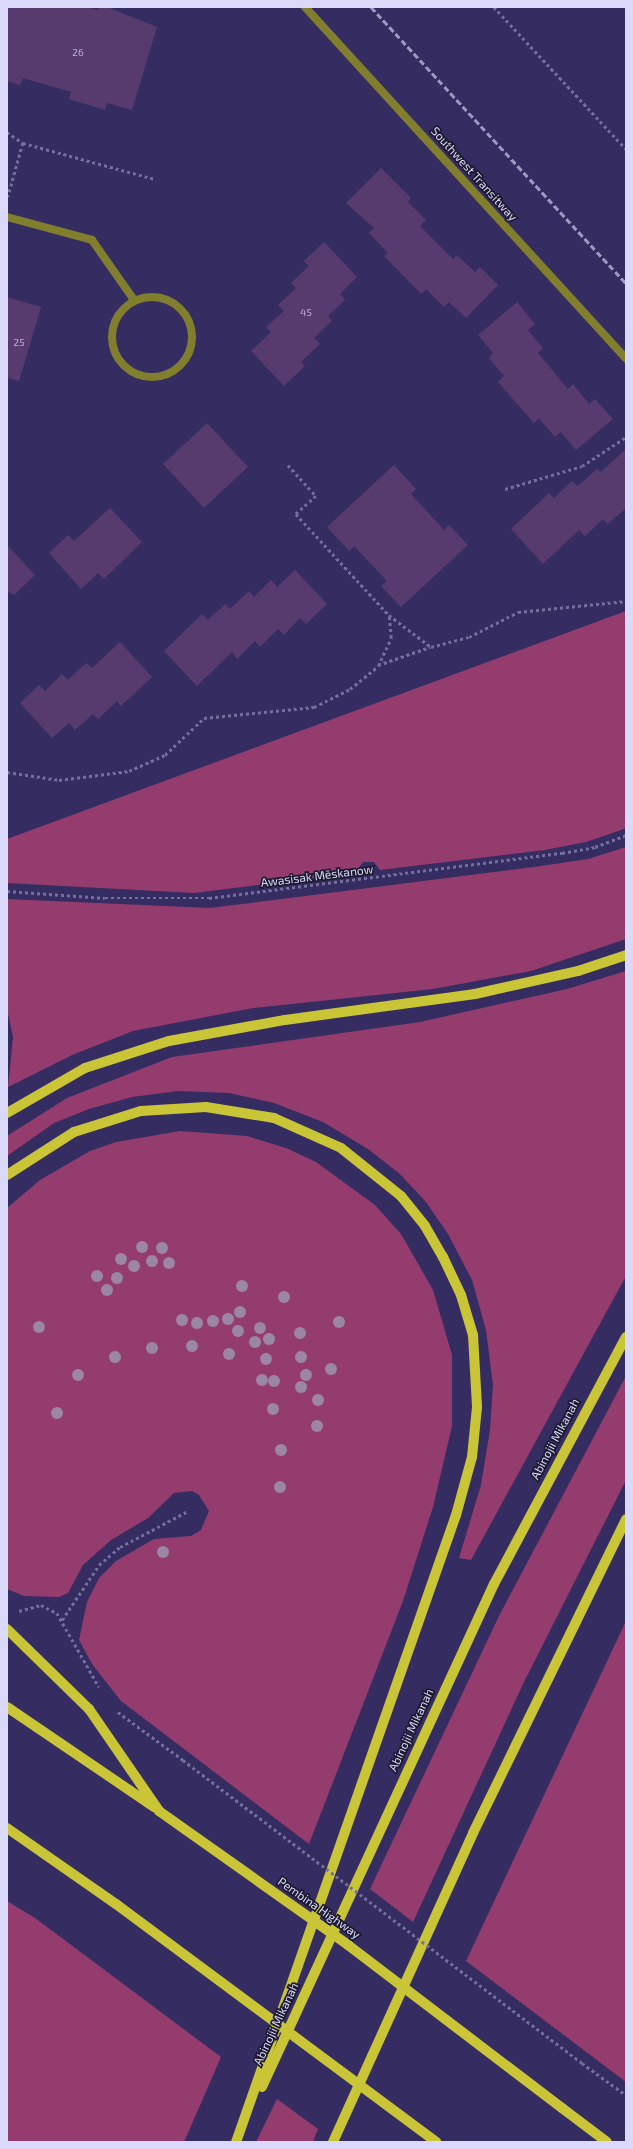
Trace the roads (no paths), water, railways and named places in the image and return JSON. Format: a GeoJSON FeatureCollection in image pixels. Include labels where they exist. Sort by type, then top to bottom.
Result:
{"type":"FeatureCollection","features":[{"type":"Feature","properties":{"kind":"main road"},"geometry":{"type":"LineString","coordinates":[[7,1113],[85,1068],[169,1041],[285,1020],[475,994],[578,970],[626,955]]}},
{"type":"Feature","properties":{"kind":"main road"},"geometry":{"type":"LineString","coordinates":[[7,1175],[74,1132],[141,1111],[206,1107],[274,1118],[340,1148],[401,1196],[425,1226],[443,1257],[461,1295],[473,1335],[477,1407],[472,1457],[456,1515],[236,2142]]}},
{"type":"Feature","properties":{"kind":"main road","name":"Abinojii Mikanah"},"geometry":{"type":"LineString","coordinates":[[236,2142],[490,1591],[626,1337]]}},
{"type":"Feature","properties":{"kind":"main road"},"geometry":{"type":"LineString","coordinates":[[333,2142],[479,1819],[626,1520]]}},
{"type":"Feature","properties":{"kind":"main road"},"geometry":{"type":"LineString","coordinates":[[7,1629],[89,1709],[159,1811]]}},
{"type":"Feature","properties":{"kind":"main road","name":"Pembina Highway"},"geometry":{"type":"LineString","coordinates":[[7,1707],[159,1811],[348,1945],[607,2142]]}},
{"type":"Feature","properties":{"kind":"main road"},"geometry":{"type":"LineString","coordinates":[[7,1828],[116,1904],[436,2142]]}},
{"type":"Feature","properties":{"kind":"street","name":"Southwest Transitway"},"geometry":{"type":"LineString","coordinates":[[305,7],[626,358]]}},
{"type":"Feature","properties":{"kind":"street"},"geometry":{"type":"LineString","coordinates":[[7,217],[92,240],[134,300]]}},
{"type":"Feature","properties":{"kind":"street"},"geometry":{"type":"LineString","coordinates":[[147,297],[164,298],[186,316],[191,343],[180,365],[169,373],[141,376],[119,361],[113,348],[115,320],[134,300],[147,297]]}},
{"type":"Feature","properties":{"kind":"railway"},"geometry":{"type":"LineString","coordinates":[[371,7],[626,283]]}}]}
